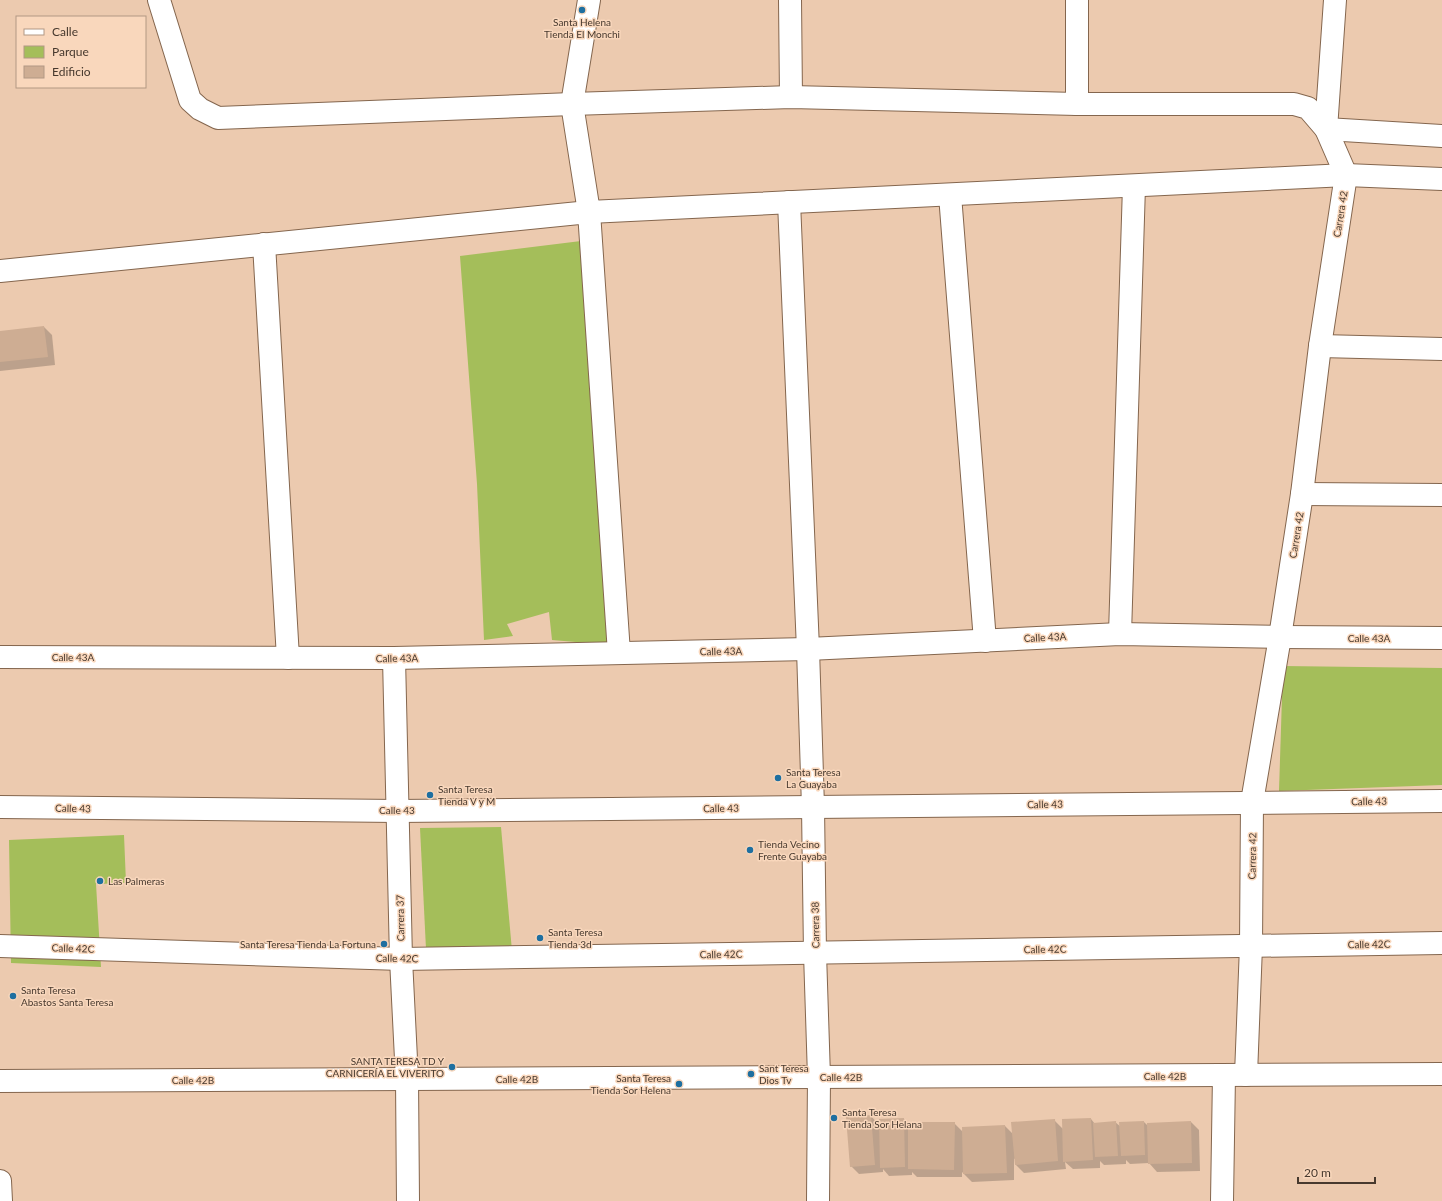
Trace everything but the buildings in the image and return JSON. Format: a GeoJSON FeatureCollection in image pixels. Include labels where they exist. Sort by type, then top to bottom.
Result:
{"type":"FeatureCollection","features":[{"type":"Feature","properties":{"kind":"street"},"geometry":{"type":"LineString","coordinates":[[159,0],[190,100],[200,109],[218,118],[791,97],[1077,104],[1294,104],[1308,108],[1326,129],[1346,176]]}},
{"type":"Feature","properties":{"kind":"street"},"geometry":{"type":"LineString","coordinates":[[589,0],[572,104],[589,212],[619,653]]}},
{"type":"Feature","properties":{"kind":"street"},"geometry":{"type":"LineString","coordinates":[[790,0],[791,97]]}},
{"type":"Feature","properties":{"kind":"street"},"geometry":{"type":"LineString","coordinates":[[1077,0],[1077,104]]}},
{"type":"Feature","properties":{"kind":"street"},"geometry":{"type":"LineString","coordinates":[[1326,129],[1335,0]]}},
{"type":"Feature","properties":{"kind":"street"},"geometry":{"type":"LineString","coordinates":[[1326,129],[1442,136]]}},
{"type":"Feature","properties":{"kind":"street"},"geometry":{"type":"LineString","coordinates":[[0,271],[589,212],[1346,176],[1442,178]]}},
{"type":"Feature","properties":{"kind":"street","name":"Carrera 42"},"geometry":{"type":"LineString","coordinates":[[1246,1075],[1251,946],[1252,802],[1302,494],[1320,346],[1346,176]]}},
{"type":"Feature","properties":{"kind":"street"},"geometry":{"type":"LineString","coordinates":[[1120,634],[1134,186]]}},
{"type":"Feature","properties":{"kind":"street"},"geometry":{"type":"LineString","coordinates":[[950,195],[985,640]]}},
{"type":"Feature","properties":{"kind":"street","name":"Carrera 38"},"geometry":{"type":"LineString","coordinates":[[790,202],[813,807],[815,953],[819,1077],[818,1201]]}},
{"type":"Feature","properties":{"kind":"street"},"geometry":{"type":"LineString","coordinates":[[264,244],[288,658]]}},
{"type":"Feature","properties":{"kind":"street"},"geometry":{"type":"LineString","coordinates":[[1320,346],[1442,349]]}},
{"type":"Feature","properties":{"kind":"street"},"geometry":{"type":"LineString","coordinates":[[1302,494],[1442,495]]}},
{"type":"Feature","properties":{"kind":"street","name":"Calle 43A"},"geometry":{"type":"LineString","coordinates":[[0,657],[394,658],[808,650],[1120,634],[1442,638]]}},
{"type":"Feature","properties":{"kind":"street","name":"Carrera 37"},"geometry":{"type":"LineString","coordinates":[[394,658],[401,959],[407,1079],[408,1201]]}},
{"type":"Feature","properties":{"kind":"street","name":"Calle 43"},"geometry":{"type":"LineString","coordinates":[[0,807],[397,811],[1442,801]]}},
{"type":"Feature","properties":{"kind":"street","name":"Calle 42C"},"geometry":{"type":"LineString","coordinates":[[0,946],[401,959],[1442,943]]}},
{"type":"Feature","properties":{"kind":"street","name":"Calle 42B"},"geometry":{"type":"LineString","coordinates":[[0,1081],[1442,1074]]}},
{"type":"Feature","properties":{"kind":"street"},"geometry":{"type":"LineString","coordinates":[[1222,1201],[1224,1075]]}},
{"type":"Feature","properties":{"kind":"street"},"geometry":{"type":"LineString","coordinates":[[0,1181],[0,1201]]}},
{"type":"Feature","properties":{"kind":"green space"},"geometry":{"type":"Polygon","coordinates":[[[581,241],[611,645],[552,640],[549,612],[507,624],[513,636],[484,640],[477,484],[460,256],[581,241]]]}},
{"type":"Feature","properties":{"kind":"green space"},"geometry":{"type":"Polygon","coordinates":[[[1283,666],[1442,668],[1442,785],[1279,791],[1283,666]]]}},
{"type":"Feature","properties":{"kind":"green space"},"geometry":{"type":"Polygon","coordinates":[[[501,827],[512,951],[426,949],[420,828],[501,827]]]}},
{"type":"Feature","properties":{"kind":"green space"},"geometry":{"type":"Polygon","coordinates":[[[124,835],[126,883],[96,884],[101,967],[11,963],[9,840],[124,835]]]}},
{"type":"Feature","properties":{"kind":"place","name":"Santa Helena Tienda El Monchi"},"geometry":{"type":"Point","coordinates":[582,10]}},
{"type":"Feature","properties":{"kind":"place","name":"Santa Teresa La Guayaba"},"geometry":{"type":"Point","coordinates":[778,778]}},
{"type":"Feature","properties":{"kind":"place","name":"Santa Teresa Tienda V y M"},"geometry":{"type":"Point","coordinates":[430,795]}},
{"type":"Feature","properties":{"kind":"place","name":"Tienda Vecino Frente Guayaba"},"geometry":{"type":"Point","coordinates":[750,850]}},
{"type":"Feature","properties":{"kind":"place","name":"Las Palmeras"},"geometry":{"type":"Point","coordinates":[100,881]}},
{"type":"Feature","properties":{"kind":"place","name":"Santa Teresa Tienda 3d"},"geometry":{"type":"Point","coordinates":[540,938]}},
{"type":"Feature","properties":{"kind":"place","name":"Santa Teresa Tienda La Fortuna"},"geometry":{"type":"Point","coordinates":[384,944]}},
{"type":"Feature","properties":{"kind":"place","name":"Santa Teresa Abastos Santa Teresa"},"geometry":{"type":"Point","coordinates":[13,996]}},
{"type":"Feature","properties":{"kind":"place","name":"SANTA TERESA TD Y CARNICERÍA EL VIVERITO"},"geometry":{"type":"Point","coordinates":[452,1067]}},
{"type":"Feature","properties":{"kind":"place","name":"Sant Teresa Dios Tv"},"geometry":{"type":"Point","coordinates":[751,1074]}},
{"type":"Feature","properties":{"kind":"place","name":"Santa Teresa Tienda Sor Helena"},"geometry":{"type":"Point","coordinates":[679,1084]}},
{"type":"Feature","properties":{"kind":"place","name":"Santa Teresa Tienda Sor Helana"},"geometry":{"type":"Point","coordinates":[834,1118]}}]}
